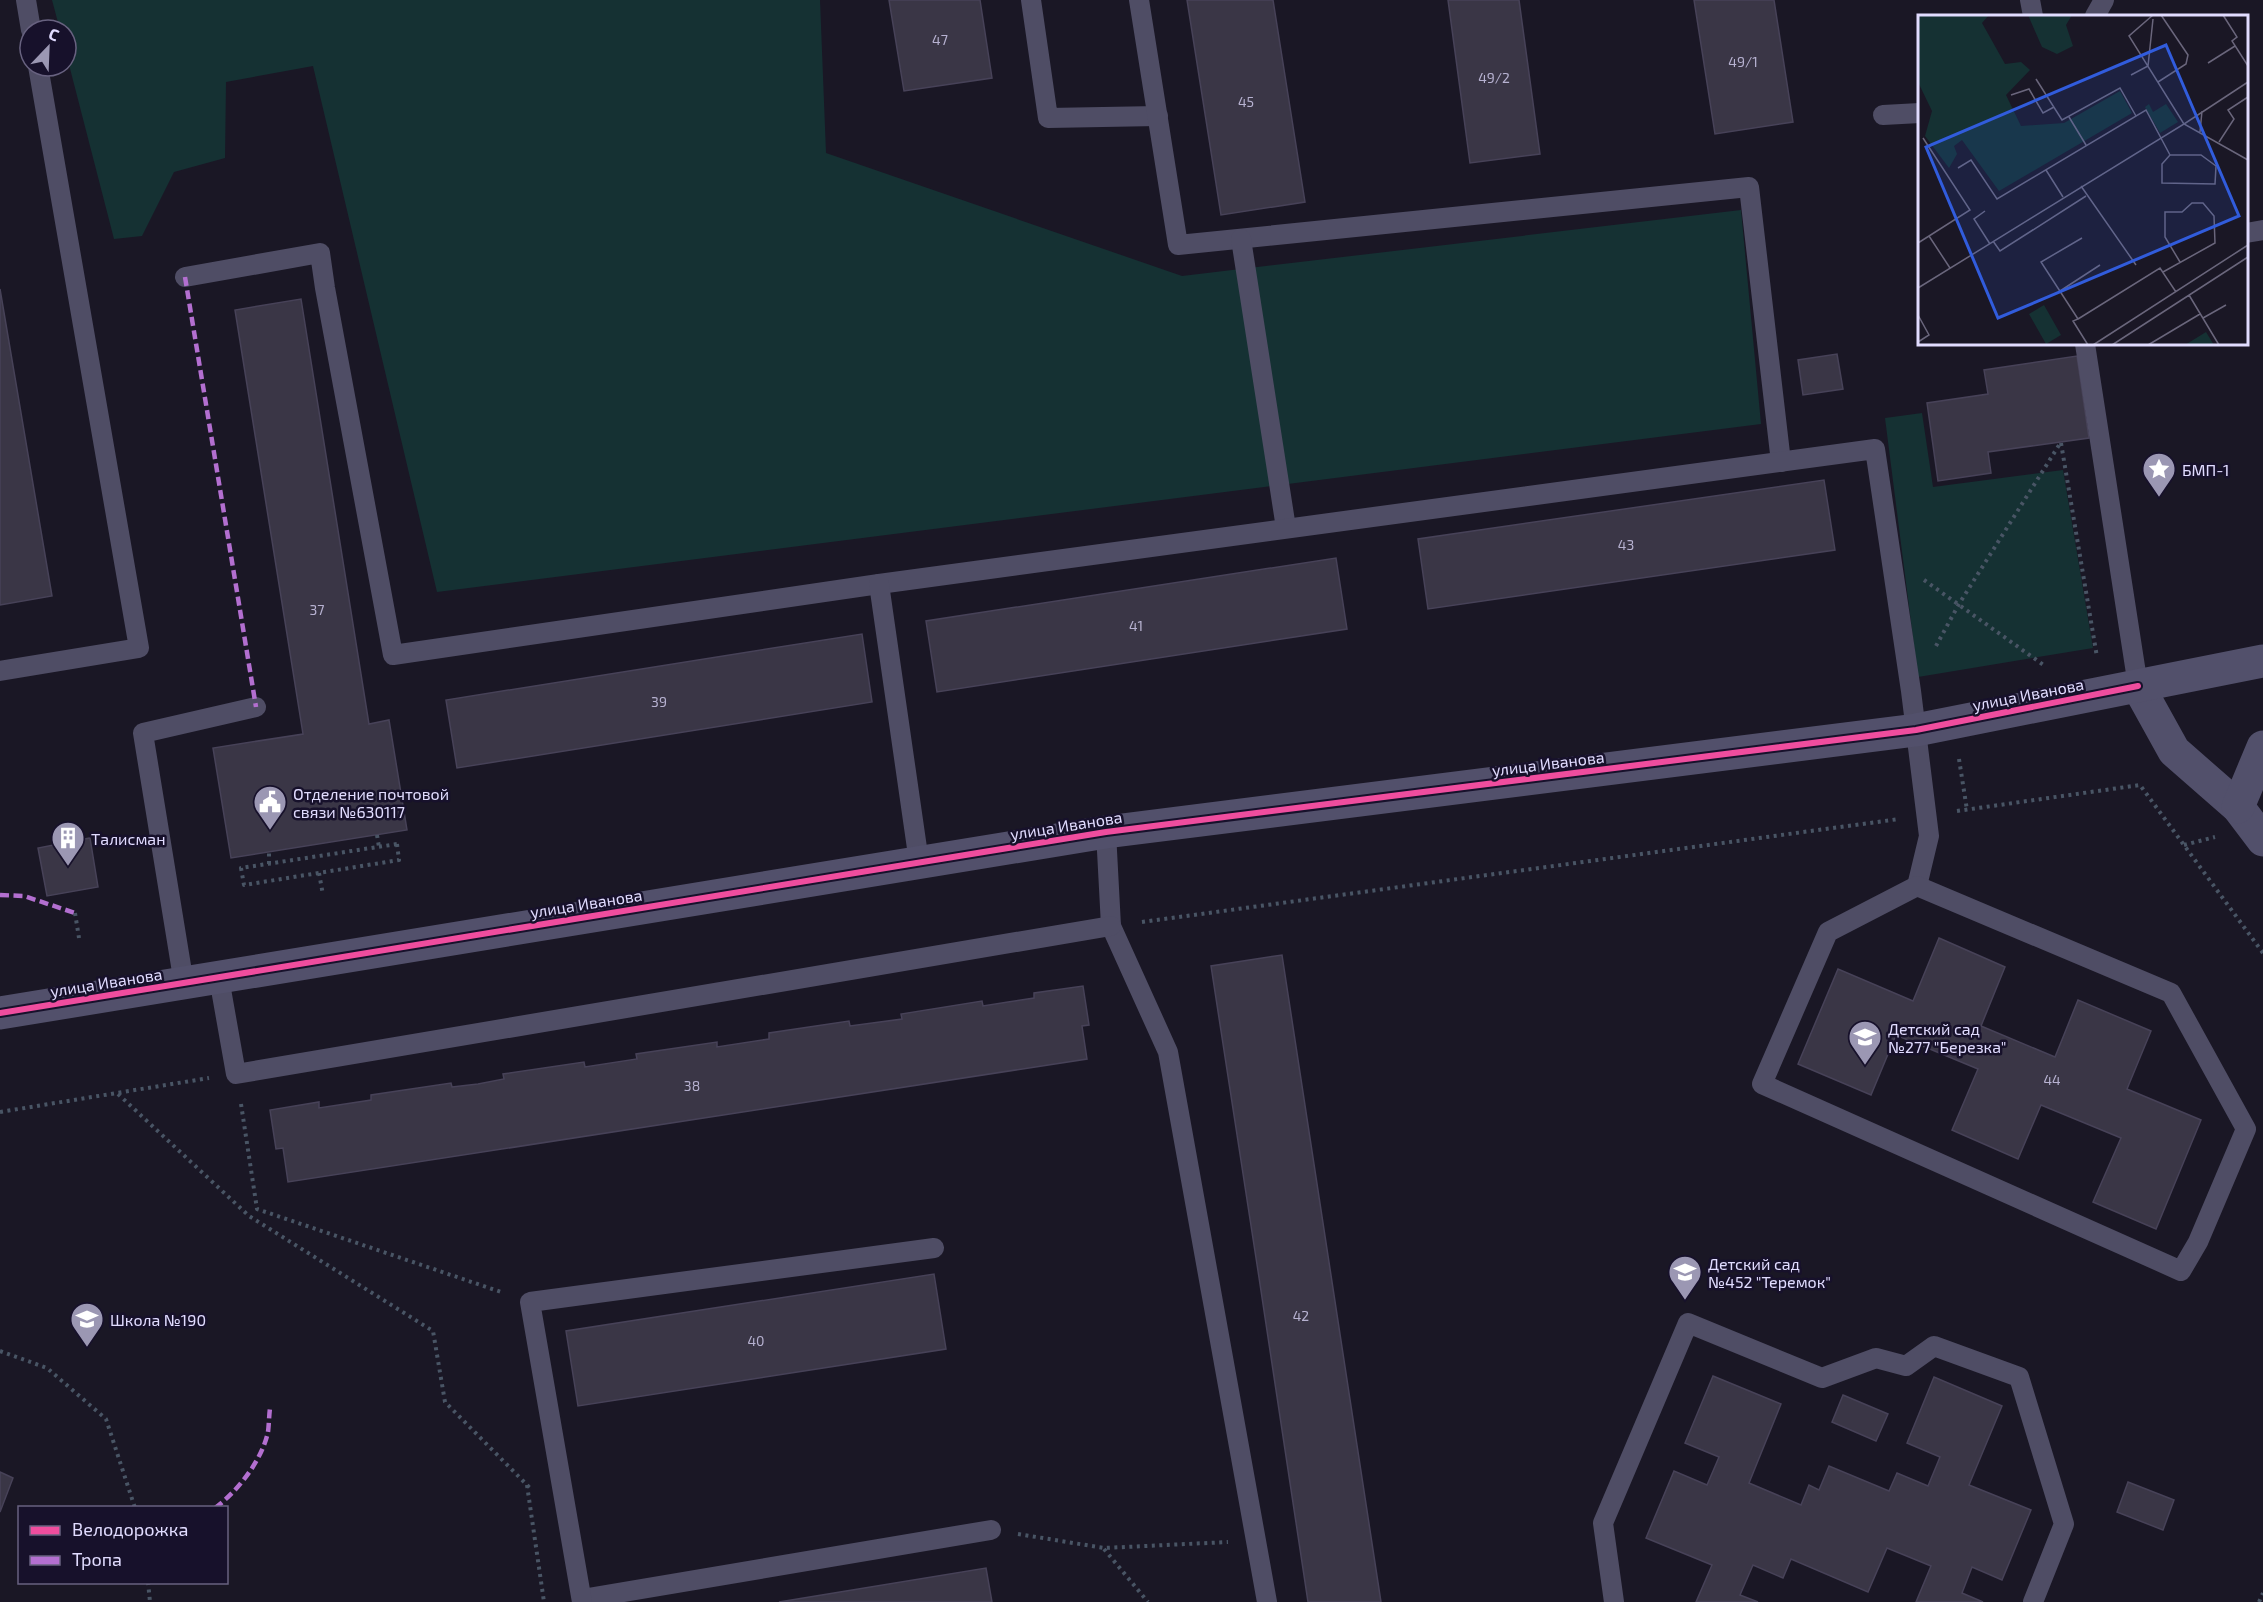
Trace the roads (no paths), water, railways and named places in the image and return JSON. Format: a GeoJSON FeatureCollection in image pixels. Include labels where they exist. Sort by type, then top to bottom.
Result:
{"type":"FeatureCollection","features":[{"type":"Feature","properties":{"kind":"street","name":"улица Иванова"},"geometry":{"type":"LineString","coordinates":[[0,1013],[1106,832],[1916,730],[2263,661]]}},
{"type":"Feature","properties":{"kind":"street"},"geometry":{"type":"LineString","coordinates":[[2138,686],[2174,751],[2238,807],[2263,840]]}},
{"type":"Feature","properties":{"kind":"street"},"geometry":{"type":"LineString","coordinates":[[2238,807],[2263,747]]}},
{"type":"Feature","properties":{"kind":"lane"},"geometry":{"type":"LineString","coordinates":[[26,0],[29,18]]}},
{"type":"Feature","properties":{"kind":"lane"},"geometry":{"type":"LineString","coordinates":[[1031,0],[1048,118],[1158,116]]}},
{"type":"Feature","properties":{"kind":"lane"},"geometry":{"type":"LineString","coordinates":[[1139,0],[1178,245],[1749,187],[1781,462]]}},
{"type":"Feature","properties":{"kind":"lane"},"geometry":{"type":"LineString","coordinates":[[2031,0],[2033,15]]}},
{"type":"Feature","properties":{"kind":"lane"},"geometry":{"type":"LineString","coordinates":[[2096,15],[2103,0]]}},
{"type":"Feature","properties":{"kind":"lane"},"geometry":{"type":"LineString","coordinates":[[0,671],[139,648],[40,78]]}},
{"type":"Feature","properties":{"kind":"lane"},"geometry":{"type":"LineString","coordinates":[[1883,116],[1918,113]]}},
{"type":"Feature","properties":{"kind":"lane"},"geometry":{"type":"LineString","coordinates":[[2248,233],[2263,230]]}},
{"type":"Feature","properties":{"kind":"lane"},"geometry":{"type":"LineString","coordinates":[[1241,239],[1286,528]]}},
{"type":"Feature","properties":{"kind":"lane"},"geometry":{"type":"LineString","coordinates":[[185,277],[320,253],[393,656],[879,584],[1875,449],[1911,691],[1929,836],[1917,886],[1828,932],[1761,1084],[2181,1271],[2198,1242],[2246,1129],[2171,993],[1917,886]]}},
{"type":"Feature","properties":{"kind":"lane"},"geometry":{"type":"LineString","coordinates":[[2085,345],[2138,686]]}},
{"type":"Feature","properties":{"kind":"lane"},"geometry":{"type":"LineString","coordinates":[[879,584],[920,862]]}},
{"type":"Feature","properties":{"kind":"lane"},"geometry":{"type":"LineString","coordinates":[[184,984],[143,733],[256,707]]}},
{"type":"Feature","properties":{"kind":"lane"},"geometry":{"type":"LineString","coordinates":[[1106,832],[1112,926],[1168,1052],[1267,1602]]}},
{"type":"Feature","properties":{"kind":"lane"},"geometry":{"type":"LineString","coordinates":[[219,978],[237,1074],[1112,926]]}},
{"type":"Feature","properties":{"kind":"lane"},"geometry":{"type":"LineString","coordinates":[[934,1248],[530,1302],[582,1601],[991,1530]]}},
{"type":"Feature","properties":{"kind":"lane"},"geometry":{"type":"LineString","coordinates":[[1614,1602],[1603,1523],[1688,1323],[1822,1378],[1876,1358],[1906,1366],[1934,1346],[2019,1377],[2064,1524],[2033,1602]]}},
{"type":"Feature","properties":{"kind":"place","name":"БМП-1"},"geometry":{"type":"Point","coordinates":[2159,498]}},
{"type":"Feature","properties":{"kind":"place","name":"Отделение почтовой связи №630117"},"geometry":{"type":"Point","coordinates":[270,831]}},
{"type":"Feature","properties":{"kind":"place","name":"Талисман"},"geometry":{"type":"Point","coordinates":[68,867]}},
{"type":"Feature","properties":{"kind":"place","name":"Детский сад №277 \"Березка\""},"geometry":{"type":"Point","coordinates":[1865,1066]}},
{"type":"Feature","properties":{"kind":"place","name":"Детский сад №452 \"Теремок\""},"geometry":{"type":"Point","coordinates":[1685,1301]}},
{"type":"Feature","properties":{"kind":"place","name":"Школа №190"},"geometry":{"type":"Point","coordinates":[87,1348]}}]}
